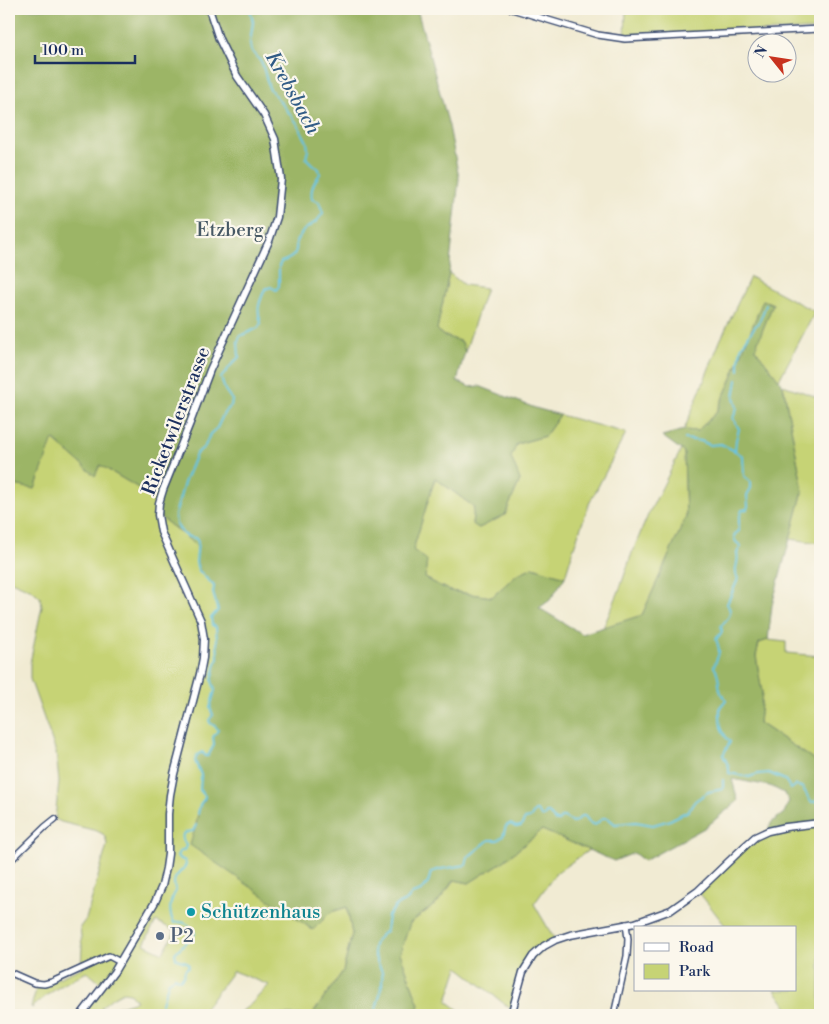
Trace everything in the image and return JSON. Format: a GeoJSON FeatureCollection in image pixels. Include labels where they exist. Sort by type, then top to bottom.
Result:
{"type":"FeatureCollection","features":[{"type":"Feature","properties":{"kind":"street","name":"Ricketwilerstrasse"},"geometry":{"type":"LineString","coordinates":[[80,1015],[105,986],[155,902],[162,886],[168,854],[170,795],[203,658],[204,639],[201,621],[161,532],[158,515],[159,503],[210,370],[269,241],[277,217],[281,179],[275,139],[264,115],[237,76],[219,39],[209,9]]}},
{"type":"Feature","properties":{"kind":"street"},"geometry":{"type":"LineString","coordinates":[[512,9],[598,36],[625,39],[820,29]]}},
{"type":"Feature","properties":{"kind":"street"},"geometry":{"type":"LineString","coordinates":[[9,862],[45,827],[56,819]]}},
{"type":"Feature","properties":{"kind":"street"},"geometry":{"type":"LineString","coordinates":[[511,1015],[523,972],[533,956],[544,946],[570,935],[635,923],[671,910],[698,891],[755,837],[768,831],[786,827],[820,823]]}},
{"type":"Feature","properties":{"kind":"street"},"geometry":{"type":"LineString","coordinates":[[614,1015],[627,956],[628,939],[626,924]]}},
{"type":"Feature","properties":{"kind":"street"},"geometry":{"type":"LineString","coordinates":[[9,972],[34,983],[44,984],[109,956],[120,962]]}},
{"type":"Feature","properties":{"kind":"green space","name":"Etzberg"},"geometry":{"type":"Polygon","coordinates":[[[9,9],[417,9],[449,126],[459,178],[449,273],[437,329],[442,335],[462,342],[465,352],[457,381],[470,387],[479,386],[535,408],[560,415],[545,436],[517,444],[511,457],[520,480],[505,515],[479,528],[472,524],[474,507],[435,478],[413,550],[427,560],[425,578],[450,591],[492,597],[516,575],[533,567],[565,577],[550,600],[539,608],[582,634],[642,615],[686,517],[684,452],[662,436],[684,430],[697,431],[716,413],[763,300],[773,304],[755,349],[783,385],[803,491],[772,605],[768,640],[759,643],[756,656],[762,693],[759,723],[820,762],[820,823],[768,831],[771,823],[784,813],[789,801],[784,793],[770,786],[732,779],[738,801],[706,827],[644,861],[634,853],[614,861],[542,830],[504,861],[469,883],[454,880],[437,903],[410,923],[400,953],[419,1005],[415,1015],[312,1015],[343,971],[352,934],[347,907],[331,912],[313,930],[190,845],[199,807],[205,800],[205,796],[200,790],[201,775],[195,761],[197,755],[202,752],[206,756],[208,755],[214,745],[213,737],[218,730],[209,720],[212,715],[210,708],[215,691],[212,681],[218,658],[216,628],[212,625],[211,618],[218,610],[213,593],[214,586],[197,566],[197,546],[158,515],[157,499],[100,465],[95,476],[53,439],[35,489],[9,484],[9,9]]]}},
{"type":"Feature","properties":{"kind":"green space"},"geometry":{"type":"Polygon","coordinates":[[[626,9],[820,9],[820,29],[625,39],[626,9]]]}},
{"type":"Feature","properties":{"kind":"green space"},"geometry":{"type":"Polygon","coordinates":[[[449,273],[464,285],[486,288],[465,352],[462,342],[442,335],[437,329],[449,273]]]}},
{"type":"Feature","properties":{"kind":"green space"},"geometry":{"type":"Polygon","coordinates":[[[750,277],[815,312],[779,380],[755,349],[773,304],[763,300],[716,413],[697,431],[684,430],[720,341],[750,277]]]}},
{"type":"Feature","properties":{"kind":"green space"},"geometry":{"type":"Polygon","coordinates":[[[783,385],[820,398],[820,543],[790,539],[803,491],[783,385]]]}},
{"type":"Feature","properties":{"kind":"green space"},"geometry":{"type":"Polygon","coordinates":[[[560,415],[626,433],[589,504],[565,577],[533,567],[516,575],[492,597],[450,591],[425,578],[413,550],[435,478],[474,507],[472,524],[479,528],[505,515],[520,480],[510,457],[517,444],[545,436],[560,415]]]}},
{"type":"Feature","properties":{"kind":"green space"},"geometry":{"type":"Polygon","coordinates":[[[52,439],[95,475],[100,465],[157,499],[158,515],[197,546],[197,566],[214,586],[213,593],[218,610],[216,627],[218,658],[212,681],[215,690],[213,715],[210,723],[218,730],[213,737],[214,745],[208,756],[206,756],[201,775],[200,790],[205,796],[199,807],[196,825],[312,930],[331,912],[347,907],[352,934],[343,971],[312,1015],[237,1015],[251,1004],[269,985],[233,971],[200,1015],[81,1015],[104,986],[87,972],[58,988],[31,1007],[36,990],[34,983],[44,984],[81,968],[82,946],[80,927],[86,919],[107,845],[103,834],[97,831],[55,819],[59,782],[56,752],[30,679],[30,663],[42,606],[40,597],[32,590],[9,580],[9,484],[35,489],[52,439]],[[156,921],[144,944],[163,953],[175,931],[156,921]],[[123,992],[101,1007],[104,1011],[136,1001],[130,993],[123,992]]]}},
{"type":"Feature","properties":{"kind":"green space"},"geometry":{"type":"Polygon","coordinates":[[[681,450],[684,452],[686,518],[642,615],[603,628],[648,515],[681,450]]]}},
{"type":"Feature","properties":{"kind":"green space"},"geometry":{"type":"Polygon","coordinates":[[[768,640],[786,642],[786,653],[820,656],[820,762],[759,723],[762,693],[756,656],[759,643],[768,640]]]}},
{"type":"Feature","properties":{"kind":"green space"},"geometry":{"type":"Polygon","coordinates":[[[820,823],[820,1015],[793,1015],[776,992],[796,992],[796,926],[725,926],[698,891],[745,846],[768,831],[820,823]]]}},
{"type":"Feature","properties":{"kind":"green space"},"geometry":{"type":"Polygon","coordinates":[[[542,830],[589,850],[556,873],[534,904],[555,940],[527,964],[512,1010],[458,967],[447,1001],[465,1015],[415,1015],[419,1005],[400,953],[410,923],[437,903],[455,880],[469,883],[504,861],[542,830]]]}},
{"type":"Feature","properties":{"kind":"waterway","name":"Krebsbach"},"geometry":{"type":"LineString","coordinates":[[198,814],[205,796],[200,790],[201,775],[195,761],[197,755],[202,752],[208,756],[214,745],[213,737],[218,730],[209,720],[213,715],[210,708],[215,690],[212,681],[218,658],[216,627],[212,625],[211,618],[218,610],[213,593],[214,586],[198,570],[196,562],[198,541],[183,534],[176,524],[175,515],[184,483],[196,454],[205,446],[210,434],[217,428],[224,413],[231,406],[232,400],[225,390],[221,378],[239,357],[238,342],[240,336],[258,328],[261,323],[259,306],[265,289],[271,287],[276,290],[279,286],[279,266],[281,262],[294,255],[296,241],[304,230],[317,221],[323,213],[319,202],[312,199],[313,186],[320,174],[319,169],[306,158],[307,142],[297,123],[269,88],[262,63],[251,50],[253,22],[250,9]]}},
{"type":"Feature","properties":{"kind":"waterway"},"geometry":{"type":"LineString","coordinates":[[739,370],[741,348],[760,320],[766,305]]}},
{"type":"Feature","properties":{"kind":"waterway"},"geometry":{"type":"LineString","coordinates":[[737,380],[734,397],[737,408],[733,418],[739,429],[735,451],[743,456],[744,476],[751,482],[751,488],[747,495],[747,509],[742,510],[739,519],[739,531],[734,537],[741,546],[737,553],[736,575],[738,579],[727,604],[730,611],[729,616],[721,626],[722,632],[716,639],[719,651],[714,667],[721,693],[726,700],[720,707],[720,722],[722,730],[730,742],[723,755],[729,767],[729,773],[749,777],[769,773],[785,780],[791,789],[796,785],[803,788],[811,802],[820,801]]}},
{"type":"Feature","properties":{"kind":"waterway"},"geometry":{"type":"LineString","coordinates":[[685,439],[701,441],[710,445],[721,444],[735,451]]}},
{"type":"Feature","properties":{"kind":"waterway"},"geometry":{"type":"LineString","coordinates":[[374,1015],[382,983],[382,971],[373,952],[374,944],[386,931],[388,916],[397,905],[407,900],[412,894],[421,891],[428,883],[431,872],[466,865],[468,857],[489,840],[498,840],[503,836],[506,826],[510,824],[516,827],[521,826],[525,819],[530,818],[535,811],[544,817],[546,813],[549,813],[555,821],[564,817],[572,822],[585,816],[590,823],[595,825],[603,818],[608,818],[615,824],[636,822],[653,825],[670,820],[688,811],[695,801],[708,792],[723,789],[723,780]]}},
{"type":"Feature","properties":{"kind":"waterway","name":"Krebsbach"},"geometry":{"type":"LineString","coordinates":[[163,1015],[160,1009],[169,981],[175,977],[180,980],[189,966],[187,962],[176,958],[175,953],[187,941],[193,938],[195,933],[186,924],[174,923],[170,907],[176,891],[174,886],[176,876],[186,865],[185,861],[177,856],[186,846],[183,834],[193,831],[196,825]]}},
{"type":"Feature","properties":{"kind":"waterway","name":"Krebsbach"},"geometry":{"type":"LineString","coordinates":[[138,1015],[138,1011],[142,1009],[149,1013],[149,1015]]}},
{"type":"Feature","properties":{"kind":"waterway","name":"Krebsbach"},"geometry":{"type":"LineString","coordinates":[[114,1015],[120,1012],[127,1015]]}},
{"type":"Feature","properties":{"kind":"place","name":"Schützenhaus"},"geometry":{"type":"Point","coordinates":[191,912]}},
{"type":"Feature","properties":{"kind":"place","name":"P2"},"geometry":{"type":"Point","coordinates":[160,936]}}]}
